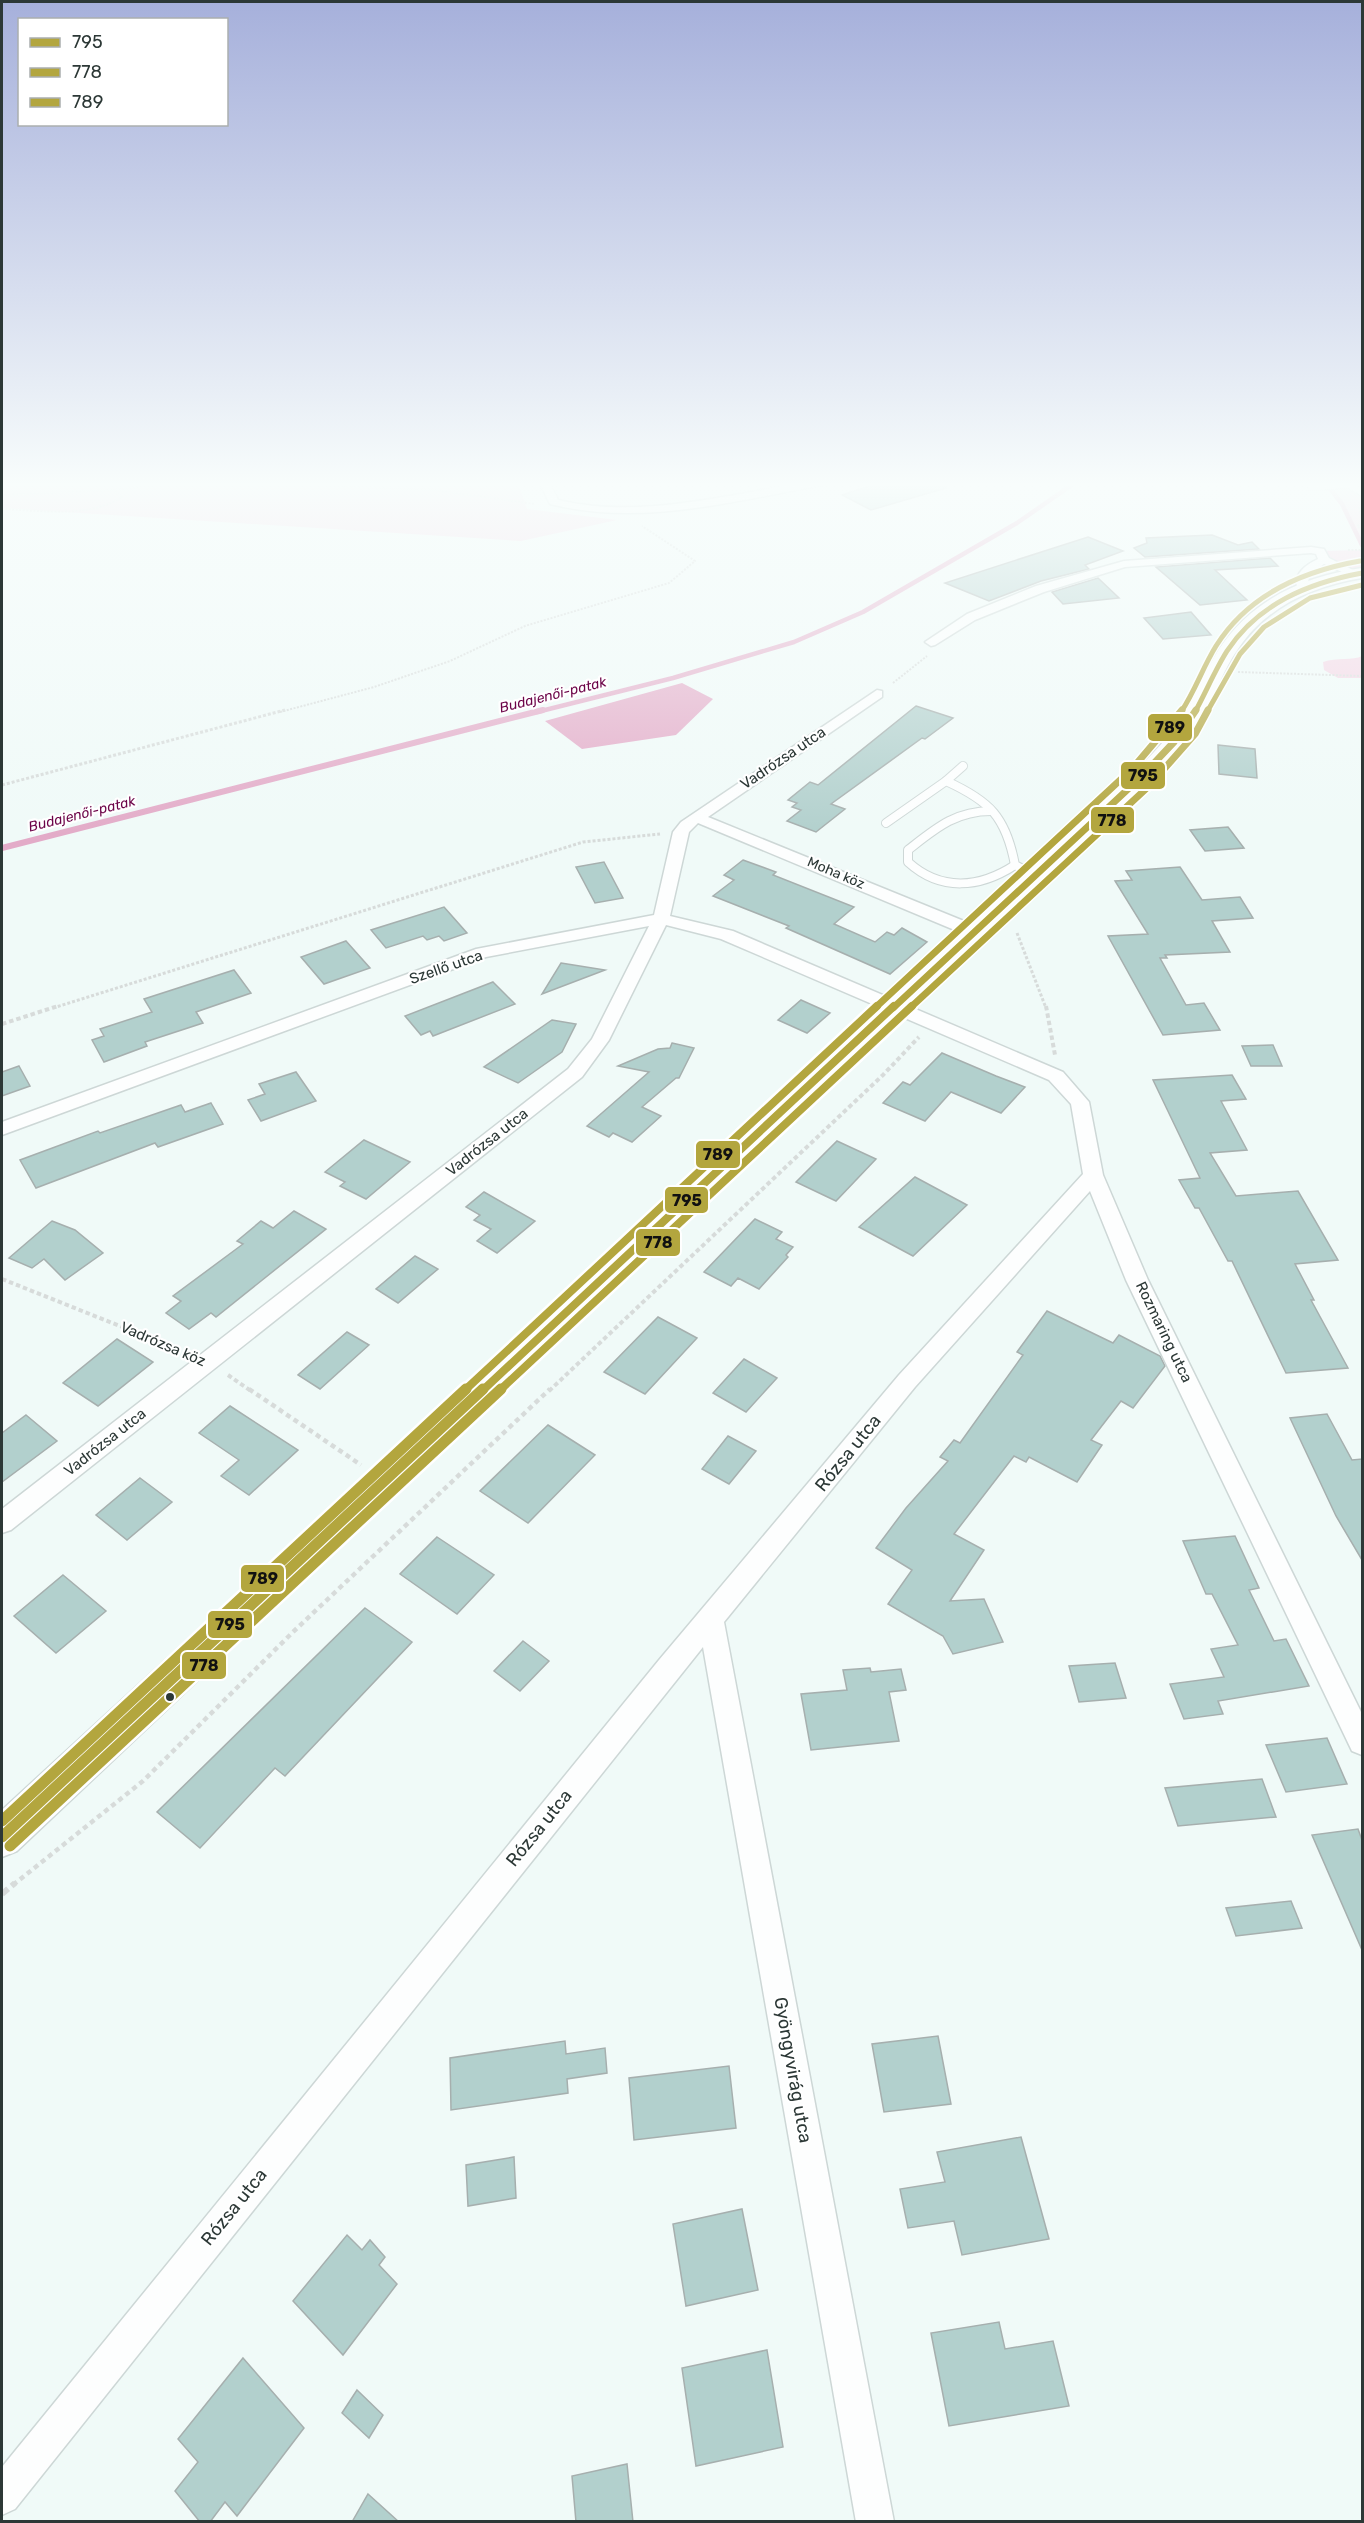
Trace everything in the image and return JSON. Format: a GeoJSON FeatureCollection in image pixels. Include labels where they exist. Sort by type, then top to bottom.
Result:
{"type":"FeatureCollection","features":[{"type":"Feature","properties":{"kind":"main road"},"geometry":{"type":"LineString","coordinates":[[2,1837],[896,1008],[1166,752],[1198,707],[1231,646],[1254,620],[1283,600]]}},
{"type":"Feature","properties":{"kind":"street"},"geometry":{"type":"LineString","coordinates":[[931,642],[972,617],[1014,600]]}},
{"type":"Feature","properties":{"kind":"street","name":"Vadrózsa utca"},"geometry":{"type":"LineString","coordinates":[[2,1523],[575,1073],[600,1040],[662,919],[681,832],[696,817],[877,694]]}},
{"type":"Feature","properties":{"kind":"street","name":"Moha köz"},"geometry":{"type":"LineString","coordinates":[[696,817],[980,927]]}},
{"type":"Feature","properties":{"kind":"street","name":"Szellő utca"},"geometry":{"type":"LineString","coordinates":[[2,1129],[482,953],[662,919],[726,935],[896,1008]]}},
{"type":"Feature","properties":{"kind":"street","name":"Rozmaring utca"},"geometry":{"type":"LineString","coordinates":[[896,1008],[930,1020],[1056,1076],[1080,1102],[1092,1175],[1137,1280],[1362,1742]]}},
{"type":"Feature","properties":{"kind":"street","name":"Rózsa utca"},"geometry":{"type":"LineString","coordinates":[[2,2496],[668,1668],[907,1381],[1092,1175]]}},
{"type":"Feature","properties":{"kind":"street","name":"Gyöngyvirág utca"},"geometry":{"type":"LineString","coordinates":[[711,1619],[875,2522]]}},
{"type":"Feature","properties":{"kind":"lane"},"geometry":{"type":"LineString","coordinates":[[886,823],[946,781],[963,766]]}},
{"type":"Feature","properties":{"kind":"lane"},"geometry":{"type":"LineString","coordinates":[[946,781],[961,787],[991,811],[1009,834],[1015,865]]}},
{"type":"Feature","properties":{"kind":"lane"},"geometry":{"type":"LineString","coordinates":[[991,811],[970,810],[955,814],[908,850],[908,862],[918,871],[959,886],[994,880],[1015,865]]}},
{"type":"Feature","properties":{"kind":"lane"},"geometry":{"type":"LineString","coordinates":[[1015,865],[1036,876]]}},
{"type":"Feature","properties":{"kind":"path"},"geometry":{"type":"LineString","coordinates":[[2,785],[374,687],[450,661],[525,626],[613,600]]}},
{"type":"Feature","properties":{"kind":"path"},"geometry":{"type":"LineString","coordinates":[[877,694],[929,655],[931,642]]}},
{"type":"Feature","properties":{"kind":"path"},"geometry":{"type":"LineString","coordinates":[[1237,672],[1362,676]]}},
{"type":"Feature","properties":{"kind":"path"},"geometry":{"type":"LineString","coordinates":[[2,1024],[583,842],[681,832]]}},
{"type":"Feature","properties":{"kind":"path"},"geometry":{"type":"LineString","coordinates":[[1017,933],[1042,991],[1053,1035],[1056,1076]]}},
{"type":"Feature","properties":{"kind":"path"},"geometry":{"type":"LineString","coordinates":[[2,1894],[143,1781],[293,1632],[883,1075],[922,1034],[930,1020]]}},
{"type":"Feature","properties":{"kind":"path","name":"Vadrózsa köz"},"geometry":{"type":"LineString","coordinates":[[2,1279],[207,1361],[363,1466]]}},
{"type":"Feature","properties":{"kind":"shaded area"},"geometry":{"type":"Polygon","coordinates":[[[1362,656],[1362,678],[1338,678],[1324,670],[1323,662],[1362,656]]]}},
{"type":"Feature","properties":{"kind":"shaded area"},"geometry":{"type":"Polygon","coordinates":[[[682,683],[713,699],[676,735],[582,749],[545,721],[682,683]]]}},
{"type":"Feature","properties":{"kind":"building"},"geometry":{"type":"Polygon","coordinates":[[[1059,600],[1103,600],[1063,604],[1059,600]]]}},
{"type":"Feature","properties":{"kind":"building"},"geometry":{"type":"Polygon","coordinates":[[[1194,600],[1247,600],[1200,605],[1194,600]]]}},
{"type":"Feature","properties":{"kind":"building"},"geometry":{"type":"Polygon","coordinates":[[[1191,612],[1211,635],[1163,639],[1144,618],[1191,612]]]}},
{"type":"Feature","properties":{"kind":"building"},"geometry":{"type":"Polygon","coordinates":[[[916,706],[953,718],[831,804],[845,809],[816,832],[787,821],[801,810],[792,807],[797,803],[788,800],[810,782],[818,785],[916,706]]]}},
{"type":"Feature","properties":{"kind":"building"},"geometry":{"type":"Polygon","coordinates":[[[1218,745],[1255,749],[1257,778],[1219,774],[1218,745]]]}},
{"type":"Feature","properties":{"kind":"building"},"geometry":{"type":"Polygon","coordinates":[[[1228,827],[1244,848],[1205,851],[1190,830],[1228,827]]]}},
{"type":"Feature","properties":{"kind":"building"},"geometry":{"type":"Polygon","coordinates":[[[743,860],[776,872],[773,875],[854,907],[834,924],[875,942],[887,932],[894,935],[902,928],[927,942],[890,974],[786,928],[789,926],[713,896],[734,880],[724,875],[743,860]]]}},
{"type":"Feature","properties":{"kind":"building"},"geometry":{"type":"Polygon","coordinates":[[[604,862],[623,898],[595,903],[576,867],[604,862]]]}},
{"type":"Feature","properties":{"kind":"building"},"geometry":{"type":"Polygon","coordinates":[[[1180,867],[1202,900],[1240,897],[1253,918],[1212,921],[1230,952],[1165,955],[1167,958],[1160,958],[1186,1005],[1204,1003],[1220,1030],[1163,1035],[1108,936],[1148,934],[1115,881],[1132,880],[1126,871],[1180,867]]]}},
{"type":"Feature","properties":{"kind":"building"},"geometry":{"type":"Polygon","coordinates":[[[444,907],[467,933],[444,941],[439,936],[427,940],[423,936],[386,948],[371,930],[444,907]]]}},
{"type":"Feature","properties":{"kind":"building"},"geometry":{"type":"Polygon","coordinates":[[[346,941],[370,968],[324,984],[301,957],[346,941]]]}},
{"type":"Feature","properties":{"kind":"building"},"geometry":{"type":"Polygon","coordinates":[[[561,963],[605,970],[542,994],[561,963]]]}},
{"type":"Feature","properties":{"kind":"building"},"geometry":{"type":"Polygon","coordinates":[[[234,970],[251,993],[196,1012],[203,1023],[145,1042],[147,1046],[104,1062],[92,1040],[104,1036],[100,1029],[152,1012],[144,999],[234,970]]]}},
{"type":"Feature","properties":{"kind":"building"},"geometry":{"type":"Polygon","coordinates":[[[493,982],[515,1004],[433,1036],[430,1031],[421,1035],[405,1016],[493,982]]]}},
{"type":"Feature","properties":{"kind":"building"},"geometry":{"type":"Polygon","coordinates":[[[801,1000],[830,1013],[807,1033],[778,1020],[801,1000]]]}},
{"type":"Feature","properties":{"kind":"building"},"geometry":{"type":"Polygon","coordinates":[[[552,1020],[576,1024],[562,1052],[518,1083],[484,1067],[552,1020]]]}},
{"type":"Feature","properties":{"kind":"building"},"geometry":{"type":"Polygon","coordinates":[[[672,1043],[694,1048],[679,1078],[676,1078],[642,1107],[661,1116],[632,1142],[613,1133],[609,1137],[587,1126],[649,1072],[618,1066],[658,1049],[670,1048],[672,1043]]]}},
{"type":"Feature","properties":{"kind":"building"},"geometry":{"type":"Polygon","coordinates":[[[1273,1045],[1282,1066],[1251,1066],[1242,1046],[1273,1045]]]}},
{"type":"Feature","properties":{"kind":"building"},"geometry":{"type":"Polygon","coordinates":[[[942,1053],[1025,1087],[1001,1113],[951,1092],[925,1121],[883,1103],[903,1082],[910,1085],[942,1053]]]}},
{"type":"Feature","properties":{"kind":"building"},"geometry":{"type":"Polygon","coordinates":[[[19,1066],[30,1086],[2,1096],[2,1072],[19,1066]]]}},
{"type":"Feature","properties":{"kind":"building"},"geometry":{"type":"Polygon","coordinates":[[[296,1072],[316,1101],[261,1121],[248,1100],[265,1094],[259,1084],[296,1072]]]}},
{"type":"Feature","properties":{"kind":"building"},"geometry":{"type":"Polygon","coordinates":[[[1232,1075],[1246,1099],[1221,1101],[1247,1150],[1210,1153],[1236,1196],[1298,1191],[1338,1260],[1295,1264],[1314,1300],[1311,1300],[1348,1368],[1286,1373],[1232,1261],[1228,1261],[1199,1208],[1195,1208],[1179,1180],[1200,1178],[1153,1080],[1232,1075]]]}},
{"type":"Feature","properties":{"kind":"building"},"geometry":{"type":"Polygon","coordinates":[[[211,1103],[223,1124],[158,1147],[155,1143],[36,1188],[20,1160],[98,1131],[100,1133],[181,1105],[185,1112],[211,1103]]]}},
{"type":"Feature","properties":{"kind":"building"},"geometry":{"type":"Polygon","coordinates":[[[364,1140],[410,1162],[366,1199],[340,1186],[345,1182],[325,1172],[364,1140]]]}},
{"type":"Feature","properties":{"kind":"building"},"geometry":{"type":"Polygon","coordinates":[[[837,1141],[876,1159],[836,1201],[796,1182],[837,1141]]]}},
{"type":"Feature","properties":{"kind":"building"},"geometry":{"type":"Polygon","coordinates":[[[915,1177],[967,1205],[913,1256],[859,1227],[915,1177]]]}},
{"type":"Feature","properties":{"kind":"building"},"geometry":{"type":"Polygon","coordinates":[[[484,1192],[535,1221],[497,1253],[477,1241],[491,1229],[474,1220],[480,1215],[466,1207],[484,1192]]]}},
{"type":"Feature","properties":{"kind":"building"},"geometry":{"type":"Polygon","coordinates":[[[294,1211],[326,1229],[216,1317],[211,1313],[189,1329],[166,1313],[181,1301],[173,1296],[243,1244],[237,1241],[261,1221],[273,1228],[294,1211]]]}},
{"type":"Feature","properties":{"kind":"building"},"geometry":{"type":"Polygon","coordinates":[[[755,1219],[782,1232],[776,1239],[793,1247],[786,1255],[788,1257],[759,1289],[738,1278],[731,1286],[704,1272],[755,1219]]]}},
{"type":"Feature","properties":{"kind":"building"},"geometry":{"type":"Polygon","coordinates":[[[52,1221],[75,1230],[103,1253],[65,1280],[44,1259],[32,1268],[9,1258],[52,1221]]]}},
{"type":"Feature","properties":{"kind":"building"},"geometry":{"type":"Polygon","coordinates":[[[415,1256],[438,1269],[398,1303],[376,1289],[415,1256]]]}},
{"type":"Feature","properties":{"kind":"building"},"geometry":{"type":"Polygon","coordinates":[[[1047,1311],[1113,1343],[1119,1335],[1160,1356],[1165,1366],[1133,1408],[1121,1401],[1091,1440],[1102,1445],[1077,1482],[1029,1457],[1026,1462],[1014,1456],[954,1534],[984,1550],[950,1601],[984,1599],[1003,1642],[953,1654],[943,1636],[888,1604],[912,1570],[876,1548],[906,1508],[948,1461],[940,1457],[954,1440],[960,1443],[1023,1355],[1017,1352],[1047,1311]]]}},
{"type":"Feature","properties":{"kind":"building"},"geometry":{"type":"Polygon","coordinates":[[[658,1317],[697,1338],[645,1394],[604,1372],[658,1317]]]}},
{"type":"Feature","properties":{"kind":"building"},"geometry":{"type":"Polygon","coordinates":[[[347,1332],[369,1345],[320,1389],[298,1375],[347,1332]]]}},
{"type":"Feature","properties":{"kind":"building"},"geometry":{"type":"Polygon","coordinates":[[[117,1339],[153,1362],[98,1406],[63,1383],[117,1339]]]}},
{"type":"Feature","properties":{"kind":"building"},"geometry":{"type":"Polygon","coordinates":[[[744,1359],[777,1378],[746,1412],[713,1393],[744,1359]]]}},
{"type":"Feature","properties":{"kind":"building"},"geometry":{"type":"Polygon","coordinates":[[[230,1406],[298,1450],[249,1495],[221,1476],[239,1460],[199,1433],[230,1406]]]}},
{"type":"Feature","properties":{"kind":"building"},"geometry":{"type":"Polygon","coordinates":[[[1327,1414],[1352,1460],[1362,1459],[1362,1560],[1336,1516],[1290,1418],[1327,1414]]]}},
{"type":"Feature","properties":{"kind":"building"},"geometry":{"type":"Polygon","coordinates":[[[26,1415],[57,1441],[2,1482],[2,1433],[26,1415]]]}},
{"type":"Feature","properties":{"kind":"building"},"geometry":{"type":"Polygon","coordinates":[[[548,1425],[595,1455],[528,1523],[480,1491],[548,1425]]]}},
{"type":"Feature","properties":{"kind":"building"},"geometry":{"type":"Polygon","coordinates":[[[728,1436],[756,1451],[729,1484],[702,1469],[728,1436]]]}},
{"type":"Feature","properties":{"kind":"building"},"geometry":{"type":"Polygon","coordinates":[[[140,1478],[172,1502],[127,1540],[96,1515],[140,1478]]]}},
{"type":"Feature","properties":{"kind":"building"},"geometry":{"type":"Polygon","coordinates":[[[1235,1536],[1259,1588],[1249,1590],[1274,1641],[1286,1639],[1309,1686],[1218,1701],[1223,1714],[1184,1719],[1170,1684],[1224,1677],[1211,1649],[1238,1645],[1212,1594],[1206,1594],[1183,1541],[1235,1536]]]}},
{"type":"Feature","properties":{"kind":"building"},"geometry":{"type":"Polygon","coordinates":[[[437,1537],[494,1575],[457,1614],[400,1574],[437,1537]]]}},
{"type":"Feature","properties":{"kind":"building"},"geometry":{"type":"Polygon","coordinates":[[[63,1575],[106,1611],[56,1653],[14,1616],[63,1575]]]}},
{"type":"Feature","properties":{"kind":"building"},"geometry":{"type":"Polygon","coordinates":[[[365,1608],[412,1642],[285,1776],[275,1768],[200,1848],[157,1812],[365,1608]]]}},
{"type":"Feature","properties":{"kind":"building"},"geometry":{"type":"Polygon","coordinates":[[[523,1641],[549,1661],[520,1691],[494,1671],[523,1641]]]}},
{"type":"Feature","properties":{"kind":"building"},"geometry":{"type":"Polygon","coordinates":[[[1115,1663],[1126,1698],[1079,1702],[1069,1666],[1115,1663]]]}},
{"type":"Feature","properties":{"kind":"building"},"geometry":{"type":"Polygon","coordinates":[[[870,1668],[871,1672],[901,1669],[906,1690],[889,1692],[899,1741],[811,1750],[801,1694],[847,1690],[843,1670],[870,1668]]]}},
{"type":"Feature","properties":{"kind":"building"},"geometry":{"type":"Polygon","coordinates":[[[1327,1738],[1347,1784],[1286,1792],[1266,1745],[1327,1738]]]}},
{"type":"Feature","properties":{"kind":"building"},"geometry":{"type":"Polygon","coordinates":[[[1262,1779],[1276,1817],[1178,1826],[1165,1788],[1262,1779]]]}},
{"type":"Feature","properties":{"kind":"building"},"geometry":{"type":"Polygon","coordinates":[[[1358,1829],[1362,1840],[1362,1950],[1312,1835],[1358,1829]]]}},
{"type":"Feature","properties":{"kind":"building"},"geometry":{"type":"Polygon","coordinates":[[[1291,1901],[1302,1928],[1236,1936],[1226,1908],[1291,1901]]]}},
{"type":"Feature","properties":{"kind":"building"},"geometry":{"type":"Polygon","coordinates":[[[938,2036],[951,2104],[884,2112],[872,2044],[938,2036]]]}},
{"type":"Feature","properties":{"kind":"building"},"geometry":{"type":"Polygon","coordinates":[[[565,2041],[566,2054],[605,2048],[607,2073],[567,2079],[568,2093],[451,2110],[450,2058],[565,2041]]]}},
{"type":"Feature","properties":{"kind":"building"},"geometry":{"type":"Polygon","coordinates":[[[729,2066],[736,2128],[634,2140],[629,2078],[729,2066]]]}},
{"type":"Feature","properties":{"kind":"building"},"geometry":{"type":"Polygon","coordinates":[[[1021,2137],[1049,2239],[962,2255],[954,2221],[908,2228],[900,2189],[945,2182],[937,2152],[1021,2137]]]}},
{"type":"Feature","properties":{"kind":"building"},"geometry":{"type":"Polygon","coordinates":[[[514,2157],[516,2198],[468,2206],[466,2165],[514,2157]]]}},
{"type":"Feature","properties":{"kind":"building"},"geometry":{"type":"Polygon","coordinates":[[[742,2209],[758,2290],[686,2306],[673,2224],[742,2209]]]}},
{"type":"Feature","properties":{"kind":"building"},"geometry":{"type":"Polygon","coordinates":[[[347,2235],[362,2250],[370,2240],[385,2257],[379,2265],[397,2284],[343,2355],[293,2301],[347,2235]]]}},
{"type":"Feature","properties":{"kind":"building"},"geometry":{"type":"Polygon","coordinates":[[[999,2322],[1005,2349],[1053,2341],[1069,2406],[949,2426],[931,2333],[999,2322]]]}},
{"type":"Feature","properties":{"kind":"building"},"geometry":{"type":"Polygon","coordinates":[[[767,2350],[783,2447],[696,2466],[682,2368],[767,2350]]]}},
{"type":"Feature","properties":{"kind":"building"},"geometry":{"type":"Polygon","coordinates":[[[243,2358],[304,2428],[237,2516],[225,2502],[210,2522],[200,2522],[175,2491],[198,2462],[178,2439],[243,2358]]]}},
{"type":"Feature","properties":{"kind":"building"},"geometry":{"type":"Polygon","coordinates":[[[357,2390],[383,2415],[369,2438],[342,2413],[357,2390]]]}},
{"type":"Feature","properties":{"kind":"building"},"geometry":{"type":"Polygon","coordinates":[[[627,2464],[633,2522],[576,2522],[572,2476],[627,2464]]]}},
{"type":"Feature","properties":{"kind":"building"},"geometry":{"type":"Polygon","coordinates":[[[368,2494],[399,2522],[352,2522],[368,2494]]]}},
{"type":"Feature","properties":{"kind":"waterway","name":"Budajenői-patak"},"geometry":{"type":"LineString","coordinates":[[537,712],[673,678],[794,642],[863,612],[884,600]]}},
{"type":"Feature","properties":{"kind":"waterway","name":"Budajenői-patak"},"geometry":{"type":"LineString","coordinates":[[2,848],[543,710]]}},
{"type":"Feature","properties":{"kind":"transit line","name":"789"},"geometry":{"type":"LineString","coordinates":[[2,1821],[1132,769],[1178,717],[1220,640],[1233,623],[1259,600]]}},
{"type":"Feature","properties":{"kind":"transit line","name":"795"},"geometry":{"type":"LineString","coordinates":[[2,1837],[1141,777],[1186,726],[1218,667],[1240,634],[1254,619],[1282,600]]}},
{"type":"Feature","properties":{"kind":"transit line","name":"778"},"geometry":{"type":"LineString","coordinates":[[10,1846],[1149,786],[1195,734],[1240,654],[1264,627],[1307,600]]}}]}
